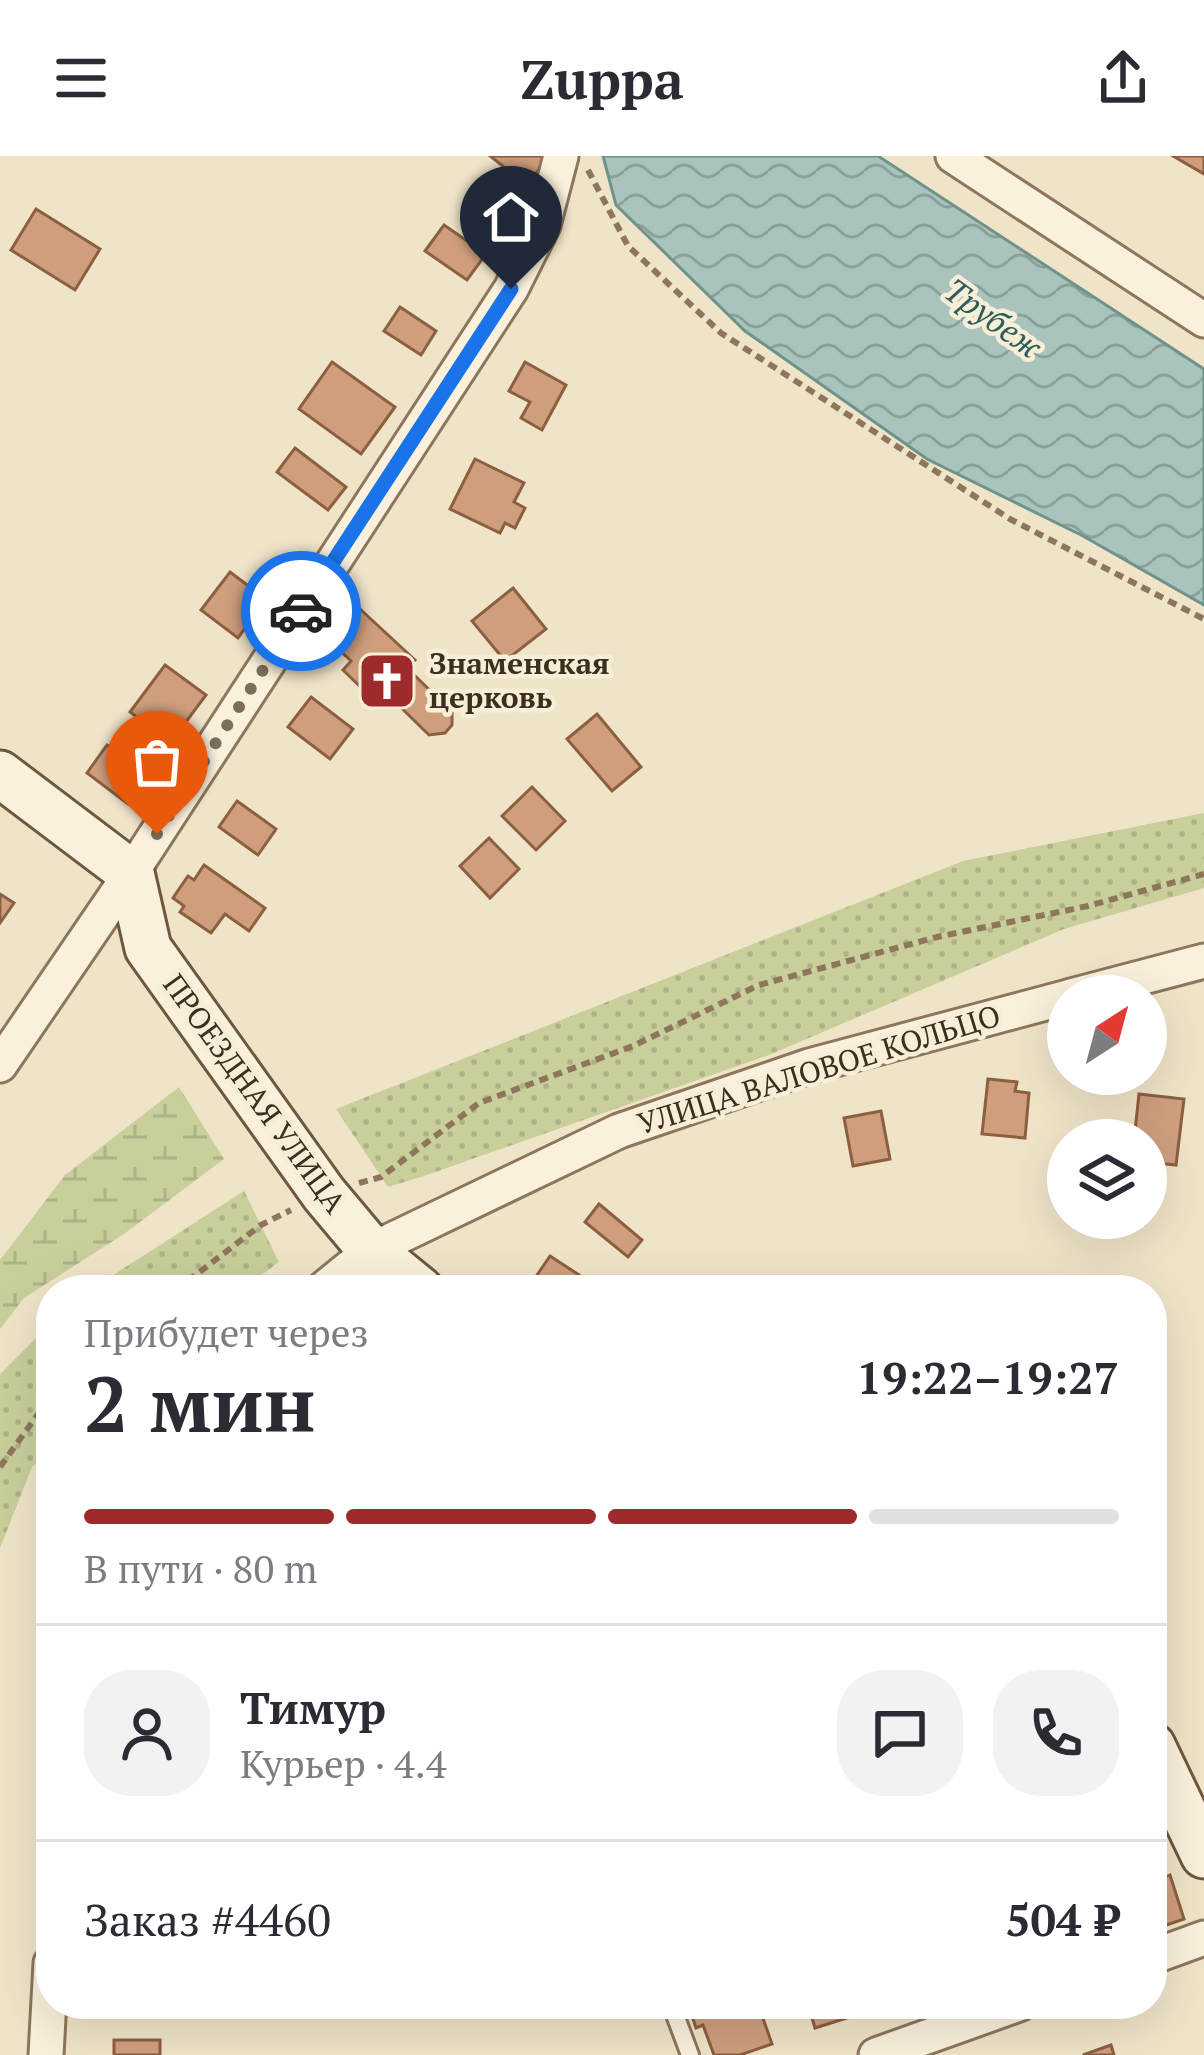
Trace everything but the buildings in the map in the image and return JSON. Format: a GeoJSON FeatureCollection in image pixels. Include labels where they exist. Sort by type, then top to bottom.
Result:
{"type":"FeatureCollection","features":[{"type":"Feature","properties":{"kind":"street"},"geometry":{"type":"LineString","coordinates":[[953,156],[1204,320]]}},
{"type":"Feature","properties":{"kind":"street"},"geometry":{"type":"LineString","coordinates":[[4,1048],[81,948],[511,289],[543,225],[568,157]]}},
{"type":"Feature","properties":{"kind":"street"},"geometry":{"type":"LineString","coordinates":[[0,775],[131,873]]}},
{"type":"Feature","properties":{"kind":"street","name":"ПРОЕЗДНАЯ УЛИЦА"},"geometry":{"type":"LineString","coordinates":[[131,873],[148,948],[323,1194],[371,1250],[402,1275]]}},
{"type":"Feature","properties":{"kind":"street"},"geometry":{"type":"LineString","coordinates":[[81,948],[117,939],[148,948]]}},
{"type":"Feature","properties":{"kind":"street","name":"УЛИЦА ВАЛОВОЕ КОЛЬЦО"},"geometry":{"type":"LineString","coordinates":[[1150,975],[1204,961]]}},
{"type":"Feature","properties":{"kind":"street","name":"УЛИЦА ВАЛОВОЕ КОЛЬЦО"},"geometry":{"type":"LineString","coordinates":[[340,1275],[371,1250],[619,1131],[809,1066],[1047,1002]]}},
{"type":"Feature","properties":{"kind":"street"},"geometry":{"type":"LineString","coordinates":[[1167,1777],[1204,1855]]}},
{"type":"Feature","properties":{"kind":"street"},"geometry":{"type":"LineString","coordinates":[[1167,1952],[1204,1938]]}},
{"type":"Feature","properties":{"kind":"street"},"geometry":{"type":"LineString","coordinates":[[46,2055],[48,2019]]}},
{"type":"Feature","properties":{"kind":"street"},"geometry":{"type":"LineString","coordinates":[[876,2055],[977,2019]]}},
{"type":"Feature","properties":{"kind":"lane"},"geometry":{"type":"LineString","coordinates":[[677,2019],[690,2055]]}},
{"type":"Feature","properties":{"kind":"path"},"geometry":{"type":"LineString","coordinates":[[568,157],[628,246],[721,332],[1010,519],[1204,620]]}},
{"type":"Feature","properties":{"kind":"path"},"geometry":{"type":"LineString","coordinates":[[196,1275],[261,1225],[323,1194],[381,1177],[479,1103],[633,1046],[759,985],[1204,874]]}},
{"type":"Feature","properties":{"kind":"path"},"geometry":{"type":"LineString","coordinates":[[0,1467],[36,1417]]}},
{"type":"Feature","properties":{"kind":"green space"},"geometry":{"type":"Polygon","coordinates":[[[1204,813],[1204,888],[1064,929],[769,1055],[424,1176],[388,1187],[336,1109],[963,861],[1204,813]]]}},
{"type":"Feature","properties":{"kind":"green space"},"geometry":{"type":"Polygon","coordinates":[[[179,1087],[224,1159],[60,1275],[36,1275],[36,1290],[0,1329],[0,1260],[65,1175],[179,1087]]]}},
{"type":"Feature","properties":{"kind":"green space"},"geometry":{"type":"Polygon","coordinates":[[[244,1191],[279,1262],[261,1275],[113,1275],[244,1191]]]}},
{"type":"Feature","properties":{"kind":"green space"},"geometry":{"type":"Polygon","coordinates":[[[36,1338],[36,1463],[0,1548],[0,1374],[36,1338]]]}},
{"type":"Feature","properties":{"kind":"water","name":"Трубеж"},"geometry":{"type":"Polygon","coordinates":[[[603,156],[878,156],[1204,369],[1204,605],[1083,536],[927,459],[745,331],[616,205],[603,156]]]}},
{"type":"Feature","properties":{"kind":"way so far"},"geometry":{"type":"LineString","coordinates":[[157,834],[301,611]]}},
{"type":"Feature","properties":{"kind":"place","name":"Знаменская церковь"},"geometry":{"type":"Point","coordinates":[387,681]}},
{"type":"Feature","properties":{"kind":"route"},"geometry":{"type":"LineString","coordinates":[[301,611],[511,289]]}}]}
